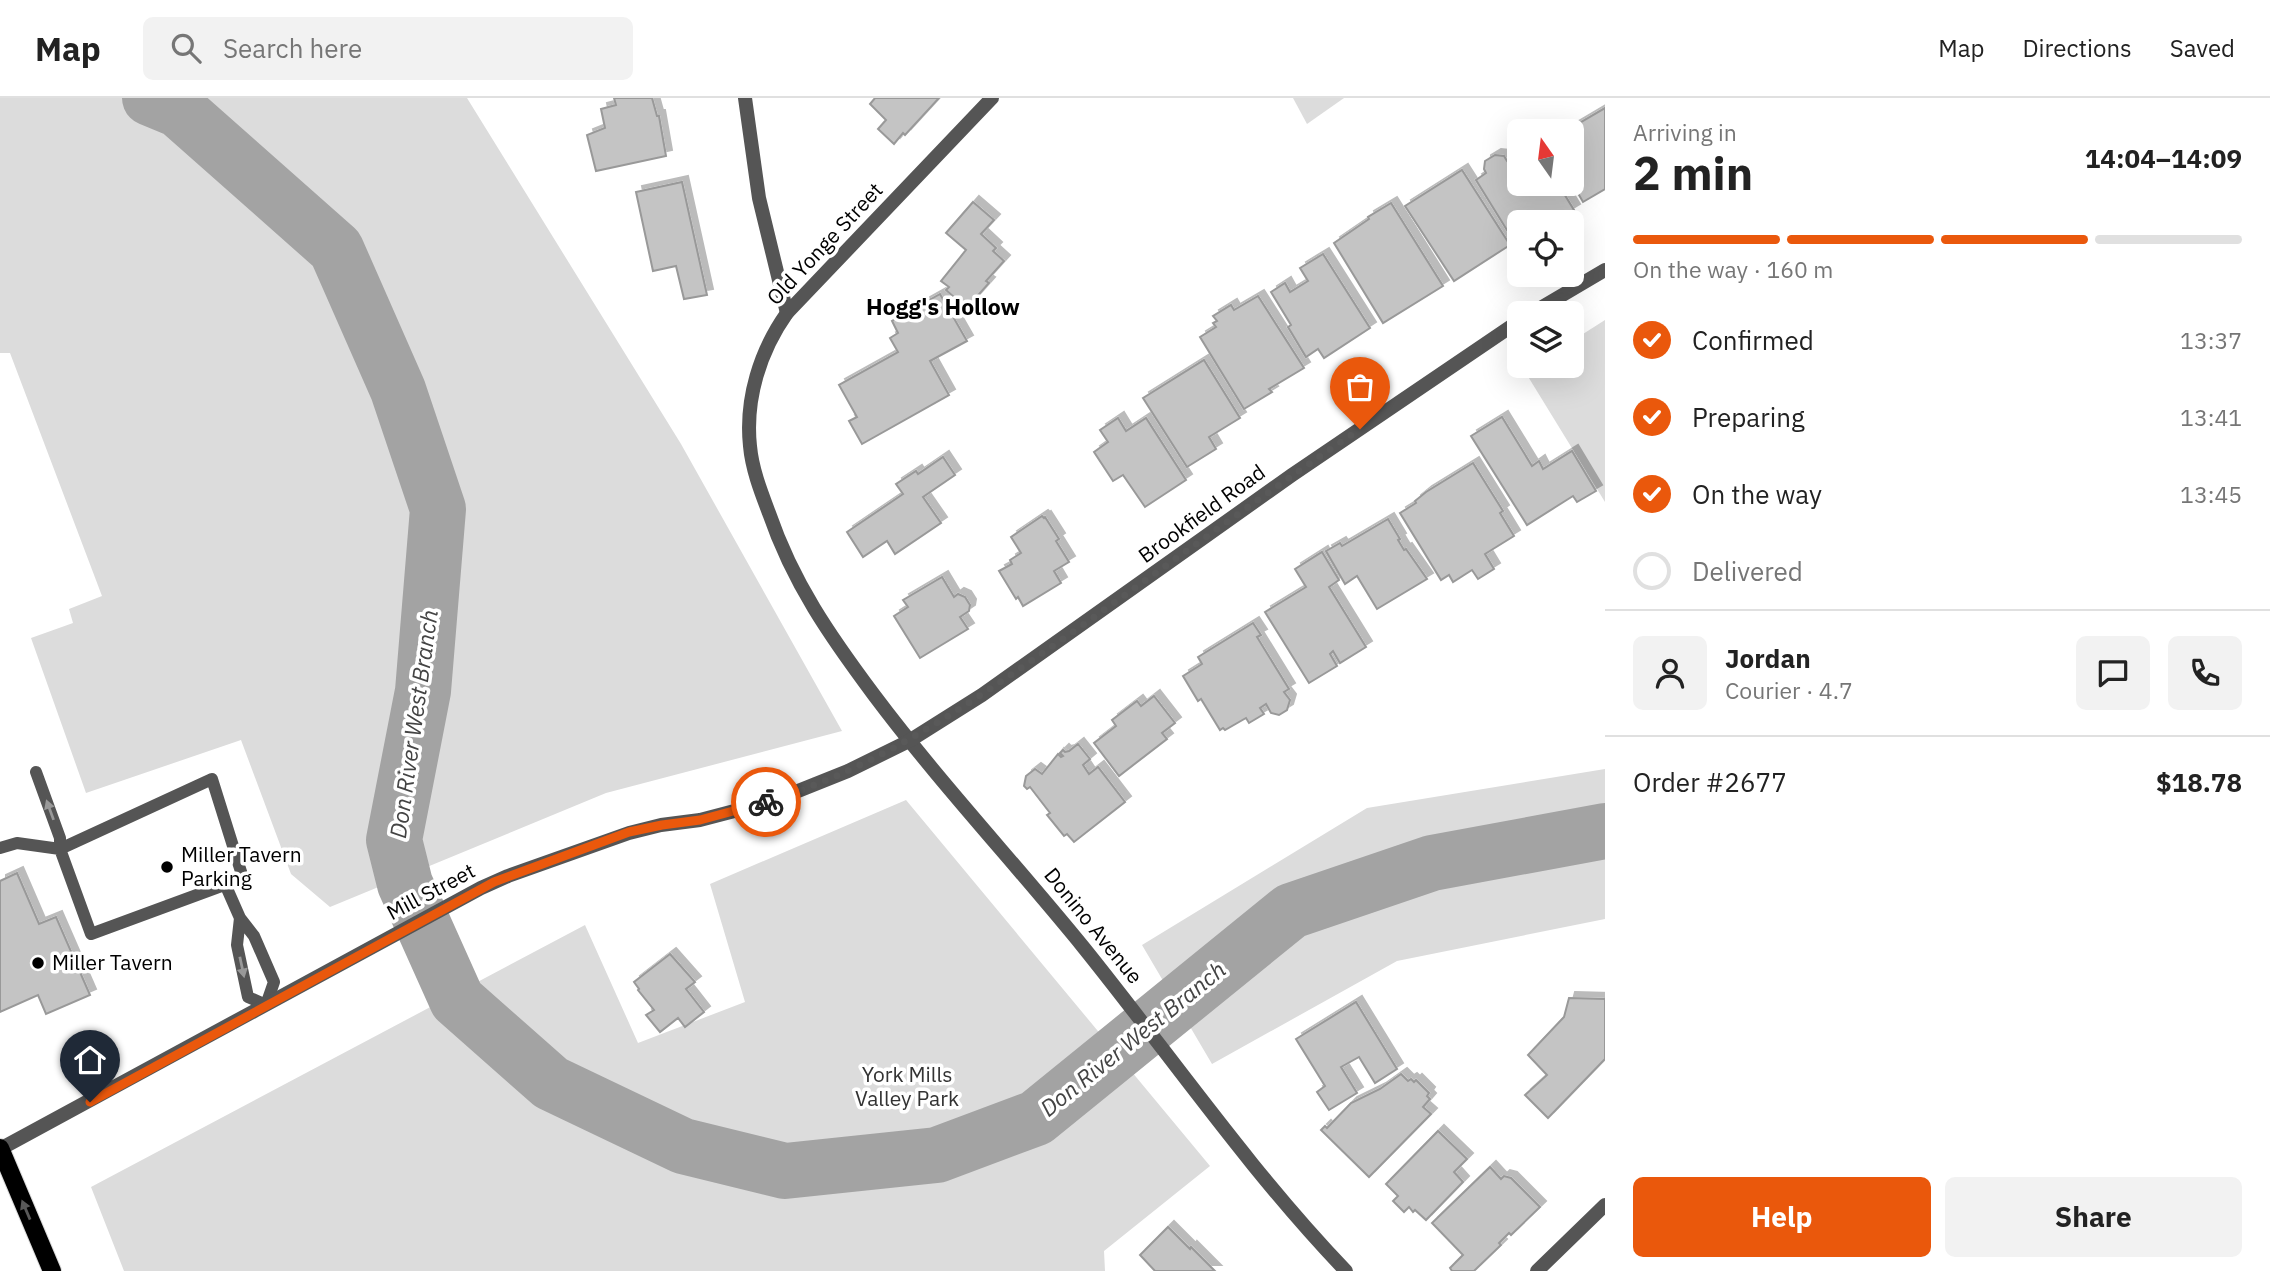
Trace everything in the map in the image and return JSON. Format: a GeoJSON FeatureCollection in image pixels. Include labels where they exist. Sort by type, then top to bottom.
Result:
{"type":"FeatureCollection","features":[{"type":"Feature","properties":{"kind":"main road"},"geometry":{"type":"LineString","coordinates":[[0,1149],[52,1271]]}},
{"type":"Feature","properties":{"kind":"street"},"geometry":{"type":"LineString","coordinates":[[745,98],[759,198],[787,313]]}},
{"type":"Feature","properties":{"kind":"street","name":"Old Yonge Street"},"geometry":{"type":"LineString","coordinates":[[909,741],[829,635],[809,603],[774,528],[756,475],[749,436],[751,396],[761,362],[776,328],[787,313],[992,98]]}},
{"type":"Feature","properties":{"kind":"street"},"geometry":{"type":"LineString","coordinates":[[1552,301],[1605,270]]}},
{"type":"Feature","properties":{"kind":"street","name":"Brookfield Road"},"geometry":{"type":"LineString","coordinates":[[909,741],[982,695],[1292,475],[1507,329]]}},
{"type":"Feature","properties":{"kind":"street","name":"Mill Street"},"geometry":{"type":"LineString","coordinates":[[0,1149],[481,888],[629,832],[744,809],[794,793],[848,771],[909,741]]}},
{"type":"Feature","properties":{"kind":"street","name":"Donino Avenue"},"geometry":{"type":"LineString","coordinates":[[909,741],[1019,868],[1123,995],[1208,1110],[1289,1209],[1346,1271]]}},
{"type":"Feature","properties":{"kind":"street"},"geometry":{"type":"LineString","coordinates":[[1537,1271],[1605,1205]]}},
{"type":"Feature","properties":{"kind":"lane"},"geometry":{"type":"LineString","coordinates":[[0,848],[18,843],[60,849],[212,779],[243,877],[91,934],[60,849],[60,838],[36,772]]}},
{"type":"Feature","properties":{"kind":"lane"},"geometry":{"type":"LineString","coordinates":[[225,884],[240,918],[254,936],[274,982],[266,1005],[248,997],[237,945],[240,918]]}},
{"type":"Feature","properties":{"kind":"green space"},"geometry":{"type":"Polygon","coordinates":[[[0,98],[467,98],[681,444],[842,731],[606,793],[330,907],[291,874],[241,740],[86,793],[31,638],[73,623],[69,609],[102,596],[10,353],[0,353],[0,98]]]}},
{"type":"Feature","properties":{"kind":"green space"},"geometry":{"type":"Polygon","coordinates":[[[1293,98],[1344,98],[1307,124],[1293,98]]]}},
{"type":"Feature","properties":{"kind":"green space"},"geometry":{"type":"Polygon","coordinates":[[[1605,320],[1605,502],[1529,378],[1584,378],[1584,333],[1605,320]]]}},
{"type":"Feature","properties":{"kind":"green space"},"geometry":{"type":"Polygon","coordinates":[[[1605,769],[1605,919],[1397,961],[1212,1064],[1142,945],[1367,808],[1605,769]]]}},
{"type":"Feature","properties":{"kind":"green space","name":"York Mills Valley Park"},"geometry":{"type":"Polygon","coordinates":[[[906,800],[1210,1166],[1104,1251],[1105,1271],[124,1271],[91,1187],[585,925],[638,1043],[745,1002],[710,884],[906,800]]]}},
{"type":"Feature","properties":{"kind":"building"},"geometry":{"type":"Polygon","coordinates":[[[614,98],[652,98],[659,116],[666,156],[596,171],[587,135],[605,128],[601,109],[616,105],[614,98]]]}},
{"type":"Feature","properties":{"kind":"building"},"geometry":{"type":"Polygon","coordinates":[[[875,98],[939,98],[894,144],[878,129],[886,120],[870,104],[875,98]]]}},
{"type":"Feature","properties":{"kind":"building"},"geometry":{"type":"Polygon","coordinates":[[[1605,108],[1605,189],[1583,202],[1580,196],[1584,196],[1584,120],[1605,108]]]}},
{"type":"Feature","properties":{"kind":"building"},"geometry":{"type":"Polygon","coordinates":[[[1495,155],[1504,156],[1507,161],[1507,196],[1565,196],[1574,210],[1507,210],[1507,230],[1476,180],[1486,173],[1485,161],[1495,155]]]}},
{"type":"Feature","properties":{"kind":"building"},"geometry":{"type":"Polygon","coordinates":[[[1462,170],[1507,240],[1507,247],[1454,281],[1405,206],[1462,170]]]}},
{"type":"Feature","properties":{"kind":"building"},"geometry":{"type":"Polygon","coordinates":[[[682,182],[707,295],[684,299],[676,266],[653,271],[636,192],[682,182]]]}},
{"type":"Feature","properties":{"kind":"building"},"geometry":{"type":"Polygon","coordinates":[[[973,202],[994,220],[981,234],[996,248],[993,251],[1004,261],[965,310],[953,300],[955,298],[946,290],[949,287],[941,281],[966,250],[946,233],[973,202]]]}},
{"type":"Feature","properties":{"kind":"building"},"geometry":{"type":"Polygon","coordinates":[[[1391,203],[1443,286],[1383,323],[1334,243],[1391,203]]]}},
{"type":"Feature","properties":{"kind":"building"},"geometry":{"type":"Polygon","coordinates":[[[1323,254],[1370,328],[1324,358],[1318,349],[1306,357],[1271,292],[1285,283],[1290,292],[1308,281],[1300,268],[1323,254]]]}},
{"type":"Feature","properties":{"kind":"building"},"geometry":{"type":"Polygon","coordinates":[[[940,294],[967,341],[930,361],[949,395],[862,444],[849,421],[857,417],[839,385],[898,352],[890,338],[898,333],[892,321],[940,294]]]}},
{"type":"Feature","properties":{"kind":"building"},"geometry":{"type":"Polygon","coordinates":[[[1258,296],[1304,368],[1269,389],[1272,392],[1244,409],[1200,337],[1216,327],[1213,323],[1217,321],[1213,316],[1231,305],[1234,310],[1258,296]]]}},
{"type":"Feature","properties":{"kind":"building"},"geometry":{"type":"Polygon","coordinates":[[[1204,360],[1240,418],[1209,437],[1216,449],[1187,467],[1143,398],[1204,360]]]}},
{"type":"Feature","properties":{"kind":"building"},"geometry":{"type":"Polygon","coordinates":[[[1502,417],[1532,466],[1539,461],[1543,469],[1572,451],[1596,491],[1577,502],[1573,496],[1527,525],[1471,436],[1502,417]]]}},
{"type":"Feature","properties":{"kind":"building"},"geometry":{"type":"Polygon","coordinates":[[[1118,418],[1126,431],[1146,418],[1186,480],[1145,507],[1123,475],[1113,481],[1094,452],[1108,442],[1100,430],[1118,418]]]}},
{"type":"Feature","properties":{"kind":"building"},"geometry":{"type":"Polygon","coordinates":[[[943,457],[955,475],[923,497],[941,523],[895,554],[887,541],[863,557],[847,532],[903,494],[896,484],[916,471],[918,474],[943,457]]]}},
{"type":"Feature","properties":{"kind":"building"},"geometry":{"type":"Polygon","coordinates":[[[1473,463],[1503,511],[1500,513],[1514,536],[1485,554],[1494,569],[1478,579],[1472,570],[1453,582],[1449,575],[1441,580],[1400,513],[1416,503],[1426,492],[1473,463]]]}},
{"type":"Feature","properties":{"kind":"building"},"geometry":{"type":"Polygon","coordinates":[[[1042,516],[1059,539],[1056,541],[1069,562],[1054,571],[1061,583],[1023,606],[999,571],[1012,564],[1010,560],[1021,553],[1011,537],[1042,516]]]}},
{"type":"Feature","properties":{"kind":"building"},"geometry":{"type":"Polygon","coordinates":[[[1388,519],[1404,550],[1406,549],[1427,579],[1377,609],[1357,576],[1345,584],[1326,551],[1340,543],[1342,546],[1388,519]]]}},
{"type":"Feature","properties":{"kind":"building"},"geometry":{"type":"Polygon","coordinates":[[[1322,552],[1339,580],[1329,587],[1366,647],[1340,663],[1333,651],[1330,654],[1337,666],[1309,683],[1265,612],[1306,587],[1295,569],[1322,552]]]}},
{"type":"Feature","properties":{"kind":"building"},"geometry":{"type":"Polygon","coordinates":[[[942,577],[954,597],[958,594],[965,597],[970,605],[969,611],[960,617],[968,629],[920,658],[894,616],[908,607],[903,600],[942,577]]]}},
{"type":"Feature","properties":{"kind":"building"},"geometry":{"type":"Polygon","coordinates":[[[1253,623],[1261,635],[1257,637],[1289,689],[1284,692],[1290,700],[1287,710],[1279,715],[1271,713],[1266,704],[1260,708],[1264,714],[1249,723],[1246,718],[1220,730],[1183,676],[1202,664],[1198,657],[1253,623]]]}},
{"type":"Feature","properties":{"kind":"building"},"geometry":{"type":"Polygon","coordinates":[[[1154,696],[1175,723],[1162,733],[1167,739],[1119,776],[1094,743],[1116,726],[1112,720],[1137,701],[1141,706],[1154,696]]]}},
{"type":"Feature","properties":{"kind":"building"},"geometry":{"type":"Polygon","coordinates":[[[1078,744],[1090,759],[1083,765],[1089,774],[1098,767],[1125,802],[1074,842],[1067,834],[1064,836],[1047,815],[1050,813],[1030,787],[1027,789],[1024,786],[1026,776],[1035,769],[1042,774],[1058,754],[1063,756],[1060,753],[1063,750],[1069,751],[1078,744]]]}},
{"type":"Feature","properties":{"kind":"building","name":"Miller Tavern"},"geometry":{"type":"Polygon","coordinates":[[[17,873],[39,924],[56,917],[90,995],[46,1014],[38,995],[0,1012],[0,881],[17,873]]]}},
{"type":"Feature","properties":{"kind":"building"},"geometry":{"type":"Polygon","coordinates":[[[670,954],[695,982],[686,989],[704,1012],[685,1027],[678,1018],[660,1032],[646,1015],[654,1010],[634,982],[670,954]]]}},
{"type":"Feature","properties":{"kind":"building"},"geometry":{"type":"Polygon","coordinates":[[[1569,998],[1605,999],[1605,1059],[1548,1118],[1525,1095],[1547,1075],[1528,1055],[1564,1017],[1569,998]]]}},
{"type":"Feature","properties":{"kind":"building"},"geometry":{"type":"Polygon","coordinates":[[[1356,1002],[1397,1069],[1375,1083],[1359,1057],[1341,1067],[1357,1093],[1329,1110],[1317,1092],[1325,1086],[1296,1039],[1356,1002]]]}},
{"type":"Feature","properties":{"kind":"building"},"geometry":{"type":"Polygon","coordinates":[[[1401,1074],[1408,1081],[1416,1080],[1429,1093],[1427,1096],[1430,1099],[1423,1107],[1431,1114],[1369,1177],[1321,1130],[1325,1126],[1327,1128],[1351,1103],[1380,1089],[1401,1074]]]}},
{"type":"Feature","properties":{"kind":"building"},"geometry":{"type":"Polygon","coordinates":[[[1438,1131],[1467,1159],[1454,1172],[1463,1182],[1426,1220],[1409,1207],[1404,1212],[1393,1201],[1398,1196],[1386,1184],[1438,1131]]]}},
{"type":"Feature","properties":{"kind":"building"},"geometry":{"type":"Polygon","coordinates":[[[1490,1167],[1501,1179],[1504,1176],[1511,1178],[1540,1207],[1511,1235],[1509,1233],[1499,1243],[1501,1245],[1474,1271],[1452,1271],[1450,1268],[1463,1255],[1432,1223],[1490,1167]]]}},
{"type":"Feature","properties":{"kind":"building"},"geometry":{"type":"Polygon","coordinates":[[[1168,1227],[1215,1271],[1155,1271],[1140,1255],[1168,1227]]]}},
{"type":"Feature","properties":{"kind":"waterway","name":"Don River West Branch"},"geometry":{"type":"LineString","coordinates":[[150,98],[179,110],[336,249],[398,390],[438,509],[423,691],[394,840],[405,884],[457,1000],[551,1083],[683,1146],[785,1171],[937,1155],[1036,1118],[1291,911],[1432,863],[1605,831]]}},
{"type":"Feature","properties":{"kind":"way so far"},"geometry":{"type":"LineString","coordinates":[[766,802],[804,790],[909,741],[982,695],[1085,624],[1360,429]]}},
{"type":"Feature","properties":{"kind":"place","name":"Miller Tavern Parking"},"geometry":{"type":"Point","coordinates":[167,867]}},
{"type":"Feature","properties":{"kind":"place","name":"Miller Tavern"},"geometry":{"type":"Point","coordinates":[38,963]}},
{"type":"Feature","properties":{"kind":"district","name":"Hogg's Hollow"},"geometry":{"type":"Point","coordinates":[943,307]}},
{"type":"Feature","properties":{"kind":"route"},"geometry":{"type":"LineString","coordinates":[[90,1102],[494,882],[629,832],[700,820],[766,802]]}}]}
